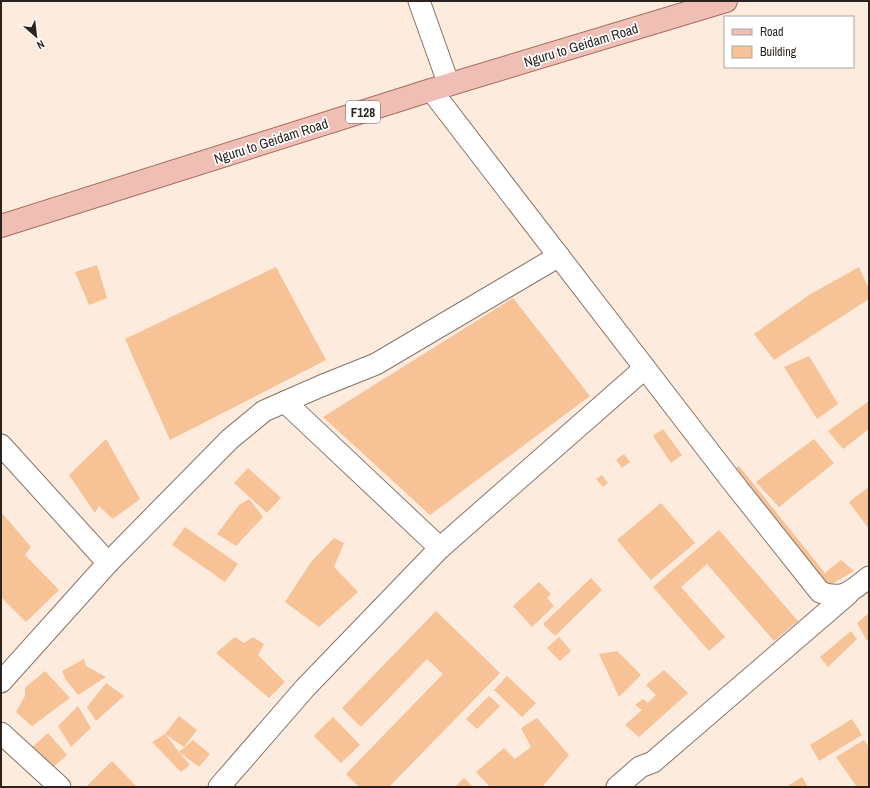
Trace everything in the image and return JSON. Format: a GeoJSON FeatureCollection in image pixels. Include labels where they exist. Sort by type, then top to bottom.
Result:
{"type":"FeatureCollection","features":[{"type":"Feature","properties":{"kind":"main road","name":"Nguru to Geidam Road"},"geometry":{"type":"LineString","coordinates":[[1,226],[440,87],[726,1]]}},
{"type":"Feature","properties":{"kind":"street"},"geometry":{"type":"LineString","coordinates":[[418,1],[440,87],[559,256],[731,480],[820,592],[830,596],[848,594]]}},
{"type":"Feature","properties":{"kind":"street"},"geometry":{"type":"LineString","coordinates":[[1,682],[108,563],[230,439],[264,411],[376,364],[559,256]]}},
{"type":"Feature","properties":{"kind":"street"},"geometry":{"type":"LineString","coordinates":[[220,787],[305,688],[440,548],[645,368]]}},
{"type":"Feature","properties":{"kind":"street"},"geometry":{"type":"LineString","coordinates":[[285,402],[440,548]]}},
{"type":"Feature","properties":{"kind":"street"},"geometry":{"type":"LineString","coordinates":[[1,445],[108,563]]}},
{"type":"Feature","properties":{"kind":"street"},"geometry":{"type":"LineString","coordinates":[[618,787],[640,766],[653,762],[869,577]]}},
{"type":"Feature","properties":{"kind":"street"},"geometry":{"type":"LineString","coordinates":[[1,732],[60,787]]}},
{"type":"Feature","properties":{"kind":"building"},"geometry":{"type":"Polygon","coordinates":[[[97,265],[107,298],[89,305],[75,272],[97,265]]]}},
{"type":"Feature","properties":{"kind":"building"},"geometry":{"type":"Polygon","coordinates":[[[276,267],[326,360],[170,440],[125,339],[276,267]]]}},
{"type":"Feature","properties":{"kind":"building"},"geometry":{"type":"Polygon","coordinates":[[[859,267],[869,289],[869,299],[774,360],[754,334],[809,295],[859,267]]]}},
{"type":"Feature","properties":{"kind":"building"},"geometry":{"type":"Polygon","coordinates":[[[513,298],[590,396],[430,515],[323,417],[513,298]]]}},
{"type":"Feature","properties":{"kind":"building"},"geometry":{"type":"Polygon","coordinates":[[[809,356],[838,404],[817,419],[784,367],[809,356]]]}},
{"type":"Feature","properties":{"kind":"building"},"geometry":{"type":"Polygon","coordinates":[[[869,401],[869,429],[843,449],[828,431],[869,401]]]}},
{"type":"Feature","properties":{"kind":"building"},"geometry":{"type":"Polygon","coordinates":[[[663,429],[682,455],[671,463],[653,436],[663,429]]]}},
{"type":"Feature","properties":{"kind":"building"},"geometry":{"type":"Polygon","coordinates":[[[106,439],[140,499],[113,519],[99,506],[95,513],[69,475],[106,439]]]}},
{"type":"Feature","properties":{"kind":"building"},"geometry":{"type":"Polygon","coordinates":[[[814,439],[834,463],[779,507],[756,482],[814,439]]]}},
{"type":"Feature","properties":{"kind":"building"},"geometry":{"type":"Polygon","coordinates":[[[624,454],[630,462],[622,468],[616,460],[624,454]]]}},
{"type":"Feature","properties":{"kind":"building"},"geometry":{"type":"Polygon","coordinates":[[[739,466],[825,573],[841,560],[854,571],[823,589],[726,474],[739,466]]]}},
{"type":"Feature","properties":{"kind":"building"},"geometry":{"type":"Polygon","coordinates":[[[248,468],[281,498],[267,513],[234,483],[248,468]]]}},
{"type":"Feature","properties":{"kind":"building"},"geometry":{"type":"Polygon","coordinates":[[[602,475],[608,483],[603,487],[596,479],[602,475]]]}},
{"type":"Feature","properties":{"kind":"building"},"geometry":{"type":"Polygon","coordinates":[[[869,487],[869,529],[849,502],[869,487]]]}},
{"type":"Feature","properties":{"kind":"building"},"geometry":{"type":"Polygon","coordinates":[[[249,499],[263,517],[236,546],[217,534],[239,505],[249,499]]]}},
{"type":"Feature","properties":{"kind":"building"},"geometry":{"type":"Polygon","coordinates":[[[661,503],[695,543],[651,580],[617,540],[661,503]]]}},
{"type":"Feature","properties":{"kind":"building"},"geometry":{"type":"Polygon","coordinates":[[[1,512],[31,547],[25,555],[59,590],[26,622],[1,597],[1,512]]]}},
{"type":"Feature","properties":{"kind":"building"},"geometry":{"type":"Polygon","coordinates":[[[185,527],[238,564],[225,582],[172,545],[185,527]]]}},
{"type":"Feature","properties":{"kind":"building"},"geometry":{"type":"Polygon","coordinates":[[[719,530],[798,621],[774,641],[707,564],[681,587],[725,637],[709,651],[653,587],[719,530]]]}},
{"type":"Feature","properties":{"kind":"building"},"geometry":{"type":"Polygon","coordinates":[[[334,538],[344,543],[334,567],[358,592],[319,627],[285,602],[311,562],[334,538]]]}},
{"type":"Feature","properties":{"kind":"building"},"geometry":{"type":"Polygon","coordinates":[[[591,578],[602,590],[555,636],[543,624],[591,578]]]}},
{"type":"Feature","properties":{"kind":"building"},"geometry":{"type":"Polygon","coordinates":[[[539,582],[551,594],[547,598],[554,606],[532,627],[513,606],[539,582]]]}},
{"type":"Feature","properties":{"kind":"building"},"geometry":{"type":"Polygon","coordinates":[[[436,611],[500,673],[389,787],[359,787],[346,774],[443,674],[427,659],[361,727],[342,708],[436,611]]]}},
{"type":"Feature","properties":{"kind":"building"},"geometry":{"type":"Polygon","coordinates":[[[869,613],[869,639],[867,641],[857,623],[869,613]]]}},
{"type":"Feature","properties":{"kind":"building"},"geometry":{"type":"Polygon","coordinates":[[[851,631],[857,639],[828,667],[820,657],[851,631]]]}},
{"type":"Feature","properties":{"kind":"building"},"geometry":{"type":"Polygon","coordinates":[[[235,637],[244,643],[253,637],[264,644],[258,655],[285,682],[269,698],[216,653],[235,637]]]}},
{"type":"Feature","properties":{"kind":"building"},"geometry":{"type":"Polygon","coordinates":[[[559,637],[571,651],[560,661],[547,648],[559,637]]]}},
{"type":"Feature","properties":{"kind":"building"},"geometry":{"type":"Polygon","coordinates":[[[617,651],[641,675],[619,697],[599,654],[617,651]]]}},
{"type":"Feature","properties":{"kind":"building"},"geometry":{"type":"Polygon","coordinates":[[[84,659],[86,666],[106,677],[78,695],[66,680],[62,671],[84,659]]]}},
{"type":"Feature","properties":{"kind":"building"},"geometry":{"type":"Polygon","coordinates":[[[664,670],[688,693],[639,737],[625,725],[642,710],[635,705],[643,699],[648,703],[656,695],[646,685],[664,670]]]}},
{"type":"Feature","properties":{"kind":"building"},"geometry":{"type":"Polygon","coordinates":[[[45,671],[70,698],[32,726],[16,712],[25,696],[25,688],[45,671]]]}},
{"type":"Feature","properties":{"kind":"building"},"geometry":{"type":"Polygon","coordinates":[[[507,676],[536,703],[522,717],[494,690],[507,676]]]}},
{"type":"Feature","properties":{"kind":"building"},"geometry":{"type":"Polygon","coordinates":[[[106,683],[124,696],[96,721],[87,707],[106,683]]]}},
{"type":"Feature","properties":{"kind":"building"},"geometry":{"type":"Polygon","coordinates":[[[489,696],[500,706],[477,729],[466,719],[489,696]]]}},
{"type":"Feature","properties":{"kind":"building"},"geometry":{"type":"Polygon","coordinates":[[[78,706],[91,728],[71,747],[58,726],[78,706]]]}},
{"type":"Feature","properties":{"kind":"building"},"geometry":{"type":"Polygon","coordinates":[[[179,716],[197,730],[184,747],[165,734],[179,716]]]}},
{"type":"Feature","properties":{"kind":"building"},"geometry":{"type":"Polygon","coordinates":[[[333,717],[360,745],[341,763],[314,736],[333,717]]]}},
{"type":"Feature","properties":{"kind":"building"},"geometry":{"type":"Polygon","coordinates":[[[537,718],[569,755],[542,787],[490,787],[476,772],[504,748],[515,759],[531,747],[521,728],[537,718]]]}},
{"type":"Feature","properties":{"kind":"building"},"geometry":{"type":"Polygon","coordinates":[[[852,719],[862,735],[819,761],[810,745],[852,719]]]}},
{"type":"Feature","properties":{"kind":"building"},"geometry":{"type":"Polygon","coordinates":[[[48,733],[67,755],[51,769],[29,750],[48,733]]]}},
{"type":"Feature","properties":{"kind":"building"},"geometry":{"type":"Polygon","coordinates":[[[165,734],[190,765],[181,772],[152,742],[165,734]]]}},
{"type":"Feature","properties":{"kind":"building"},"geometry":{"type":"Polygon","coordinates":[[[193,740],[210,754],[199,767],[179,752],[193,740]]]}},
{"type":"Feature","properties":{"kind":"building"},"geometry":{"type":"Polygon","coordinates":[[[864,740],[869,747],[869,787],[857,787],[836,757],[864,740]]]}},
{"type":"Feature","properties":{"kind":"building"},"geometry":{"type":"Polygon","coordinates":[[[112,761],[137,787],[86,787],[112,761]]]}},
{"type":"Feature","properties":{"kind":"building"},"geometry":{"type":"Polygon","coordinates":[[[802,777],[808,787],[786,787],[802,777]]]}},
{"type":"Feature","properties":{"kind":"building"},"geometry":{"type":"Polygon","coordinates":[[[464,778],[473,787],[455,787],[464,778]]]}}]}
